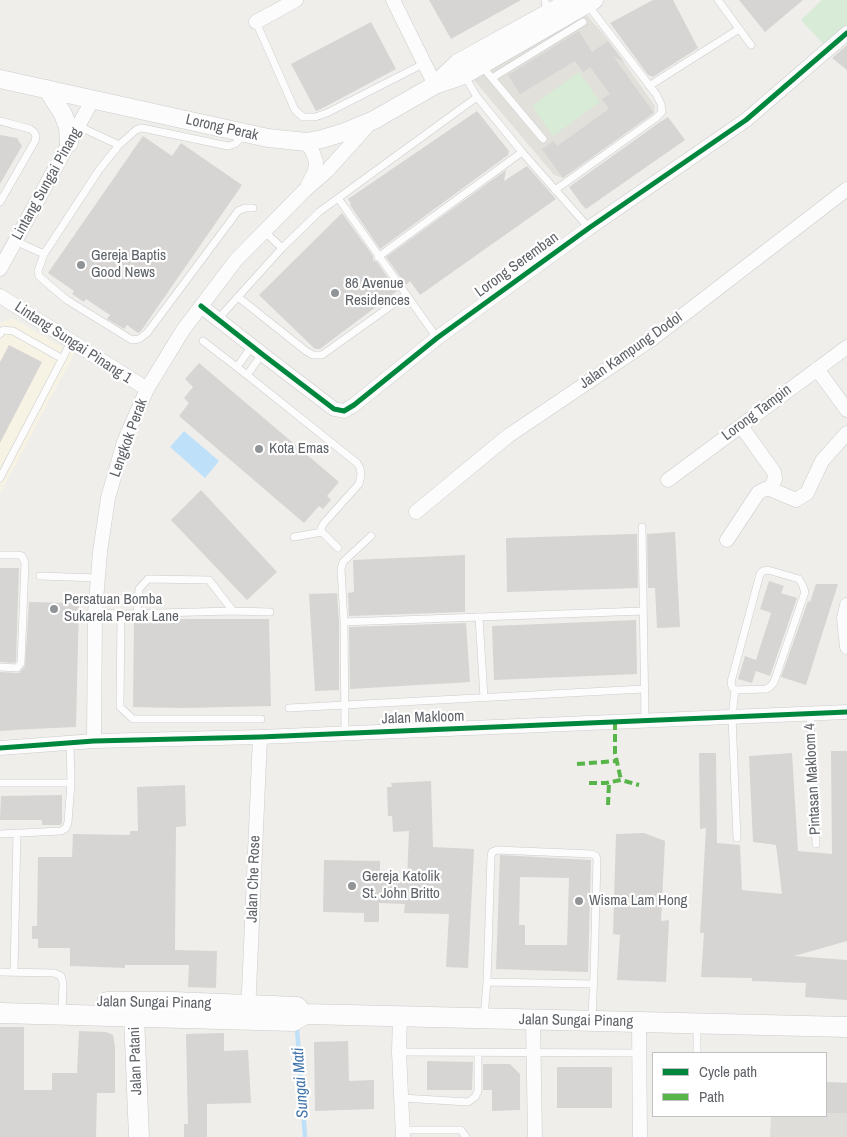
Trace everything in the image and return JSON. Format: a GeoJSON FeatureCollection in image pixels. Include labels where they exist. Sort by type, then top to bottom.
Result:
{"type":"FeatureCollection","features":[{"type":"Feature","properties":{"kind":"main road","name":"Jalan Sungai Pinang"},"geometry":{"type":"LineString","coordinates":[[0,1000],[62,1008],[248,1013],[294,1021],[305,1014],[847,1027]]}},
{"type":"Feature","properties":{"kind":"main road","name":"Jalan Sungai Pinang"},"geometry":{"type":"LineString","coordinates":[[0,1013],[62,1008]]}},
{"type":"Feature","properties":{"kind":"main road","name":"Jalan Patani"},"geometry":{"type":"LineString","coordinates":[[129,1011],[130,1137]]}},
{"type":"Feature","properties":{"kind":"main road","name":"Jalan Patani"},"geometry":{"type":"LineString","coordinates":[[129,1011],[139,1137]]}},
{"type":"Feature","properties":{"kind":"street"},"geometry":{"type":"LineString","coordinates":[[256,22],[296,0]]}},
{"type":"Feature","properties":{"kind":"street"},"geometry":{"type":"LineString","coordinates":[[393,0],[435,85]]}},
{"type":"Feature","properties":{"kind":"street","name":"Lorong Perak"},"geometry":{"type":"LineString","coordinates":[[461,69],[487,71],[584,1]]}},
{"type":"Feature","properties":{"kind":"street","name":"Lorong Perak"},"geometry":{"type":"LineString","coordinates":[[0,78],[268,138],[307,142],[345,132],[374,120],[584,1]]}},
{"type":"Feature","properties":{"kind":"street","name":"Lorong Seremban"},"geometry":{"type":"LineString","coordinates":[[201,306],[334,409],[344,411],[437,338],[589,228],[746,120],[847,33]]}},
{"type":"Feature","properties":{"kind":"street"},"geometry":{"type":"LineString","coordinates":[[47,89],[66,120],[69,143]]}},
{"type":"Feature","properties":{"kind":"street","name":"Lintang Sungai Pinang"},"geometry":{"type":"LineString","coordinates":[[0,270],[93,99]]}},
{"type":"Feature","properties":{"kind":"street","name":"Lengkok Perak"},"geometry":{"type":"LineString","coordinates":[[94,741],[95,613],[100,552],[108,498],[124,442],[147,389],[183,330],[236,260],[305,190],[327,171],[374,120]]}},
{"type":"Feature","properties":{"kind":"street","name":"Lengkok Perak"},"geometry":{"type":"LineString","coordinates":[[305,190],[315,172],[316,162],[307,142]]}},
{"type":"Feature","properties":{"kind":"street","name":"Jalan Kampung Dodol"},"geometry":{"type":"LineString","coordinates":[[416,512],[508,436],[652,339],[847,189]]}},
{"type":"Feature","properties":{"kind":"street","name":"Lintang Sungai Pinang 1"},"geometry":{"type":"LineString","coordinates":[[0,296],[147,389]]}},
{"type":"Feature","properties":{"kind":"street","name":"Lorong Tampin"},"geometry":{"type":"LineString","coordinates":[[668,480],[847,346]]}},
{"type":"Feature","properties":{"kind":"street"},"geometry":{"type":"LineString","coordinates":[[817,369],[847,410]]}},
{"type":"Feature","properties":{"kind":"street"},"geometry":{"type":"LineString","coordinates":[[741,426],[774,472],[775,479],[770,489]]}},
{"type":"Feature","properties":{"kind":"street"},"geometry":{"type":"LineString","coordinates":[[727,540],[758,493],[764,489],[770,489],[796,500],[807,493],[822,460],[847,433]]}},
{"type":"Feature","properties":{"kind":"street"},"geometry":{"type":"LineString","coordinates":[[847,605],[844,618],[847,647]]}},
{"type":"Feature","properties":{"kind":"street","name":"Jalan Makloom"},"geometry":{"type":"LineString","coordinates":[[0,748],[94,741],[345,734],[847,712]]}},
{"type":"Feature","properties":{"kind":"street","name":"Jalan Che Rose"},"geometry":{"type":"LineString","coordinates":[[248,1013],[260,737]]}},
{"type":"Feature","properties":{"kind":"street"},"geometry":{"type":"LineString","coordinates":[[400,1016],[402,1134]]}},
{"type":"Feature","properties":{"kind":"street"},"geometry":{"type":"LineString","coordinates":[[533,1020],[535,1137]]}},
{"type":"Feature","properties":{"kind":"street"},"geometry":{"type":"LineString","coordinates":[[639,1022],[640,1137]]}},
{"type":"Feature","properties":{"kind":"lane"},"geometry":{"type":"LineString","coordinates":[[718,0],[751,45]]}},
{"type":"Feature","properties":{"kind":"lane"},"geometry":{"type":"LineString","coordinates":[[555,190],[662,112],[661,104],[649,86],[584,1]]}},
{"type":"Feature","properties":{"kind":"lane"},"geometry":{"type":"LineString","coordinates":[[256,22],[295,110],[303,117],[315,117],[327,112],[424,63]]}},
{"type":"Feature","properties":{"kind":"lane"},"geometry":{"type":"LineString","coordinates":[[543,139],[487,71],[583,22]]}},
{"type":"Feature","properties":{"kind":"lane"},"geometry":{"type":"LineString","coordinates":[[649,86],[739,29]]}},
{"type":"Feature","properties":{"kind":"lane"},"geometry":{"type":"LineString","coordinates":[[461,69],[477,97],[522,152],[589,228]]}},
{"type":"Feature","properties":{"kind":"lane"},"geometry":{"type":"LineString","coordinates":[[218,319],[282,248],[319,212],[477,97]]}},
{"type":"Feature","properties":{"kind":"lane"},"geometry":{"type":"LineString","coordinates":[[0,120],[30,129],[36,136],[35,141],[0,202]]}},
{"type":"Feature","properties":{"kind":"lane"},"geometry":{"type":"LineString","coordinates":[[78,126],[119,145]]}},
{"type":"Feature","properties":{"kind":"lane"},"geometry":{"type":"LineString","coordinates":[[245,133],[235,144],[228,146],[140,128],[136,130],[119,145],[99,170],[44,254],[38,274],[67,300],[132,340],[139,339],[147,333],[238,211],[245,208],[253,208]]}},
{"type":"Feature","properties":{"kind":"lane"},"geometry":{"type":"LineString","coordinates":[[378,257],[522,152]]}},
{"type":"Feature","properties":{"kind":"lane"},"geometry":{"type":"LineString","coordinates":[[338,198],[437,338]]}},
{"type":"Feature","properties":{"kind":"lane"},"geometry":{"type":"LineString","coordinates":[[264,231],[282,248]]}},
{"type":"Feature","properties":{"kind":"lane"},"geometry":{"type":"LineString","coordinates":[[15,241],[44,254]]}},
{"type":"Feature","properties":{"kind":"lane"},"geometry":{"type":"LineString","coordinates":[[238,296],[306,351],[313,355],[322,355],[406,295]]}},
{"type":"Feature","properties":{"kind":"lane"},"geometry":{"type":"LineString","coordinates":[[0,334],[4,330],[13,331],[62,358]]}},
{"type":"Feature","properties":{"kind":"lane"},"geometry":{"type":"LineString","coordinates":[[202,341],[358,463],[362,475],[359,484],[321,528],[322,532],[338,548]]}},
{"type":"Feature","properties":{"kind":"lane"},"geometry":{"type":"LineString","coordinates":[[0,478],[71,342]]}},
{"type":"Feature","properties":{"kind":"lane"},"geometry":{"type":"LineString","coordinates":[[237,367],[257,350]]}},
{"type":"Feature","properties":{"kind":"lane"},"geometry":{"type":"LineString","coordinates":[[247,375],[257,350]]}},
{"type":"Feature","properties":{"kind":"lane"},"geometry":{"type":"LineString","coordinates":[[642,527],[645,721]]}},
{"type":"Feature","properties":{"kind":"lane"},"geometry":{"type":"LineString","coordinates":[[294,537],[322,532]]}},
{"type":"Feature","properties":{"kind":"lane"},"geometry":{"type":"LineString","coordinates":[[345,734],[344,622],[341,569],[343,562],[371,536]]}},
{"type":"Feature","properties":{"kind":"lane"},"geometry":{"type":"LineString","coordinates":[[0,555],[19,555],[22,556],[25,563],[21,663],[17,668],[0,668]]}},
{"type":"Feature","properties":{"kind":"lane"},"geometry":{"type":"LineString","coordinates":[[735,690],[766,689],[774,682],[805,592],[798,579],[768,570],[760,574],[731,682],[735,690],[732,717],[737,838]]}},
{"type":"Feature","properties":{"kind":"lane"},"geometry":{"type":"LineString","coordinates":[[40,576],[98,578]]}},
{"type":"Feature","properties":{"kind":"lane"},"geometry":{"type":"LineString","coordinates":[[138,614],[139,589],[148,579],[209,580],[233,611]]}},
{"type":"Feature","properties":{"kind":"lane"},"geometry":{"type":"LineString","coordinates":[[344,622],[643,611]]}},
{"type":"Feature","properties":{"kind":"lane"},"geometry":{"type":"LineString","coordinates":[[95,613],[270,612]]}},
{"type":"Feature","properties":{"kind":"lane"},"geometry":{"type":"LineString","coordinates":[[121,614],[120,707],[132,719],[261,719]]}},
{"type":"Feature","properties":{"kind":"lane"},"geometry":{"type":"LineString","coordinates":[[479,617],[484,698]]}},
{"type":"Feature","properties":{"kind":"lane"},"geometry":{"type":"LineString","coordinates":[[289,708],[644,689]]}},
{"type":"Feature","properties":{"kind":"lane","name":"Pintasan Makloom 4"},"geometry":{"type":"LineString","coordinates":[[810,714],[816,844]]}},
{"type":"Feature","properties":{"kind":"lane"},"geometry":{"type":"LineString","coordinates":[[0,834],[61,831],[66,828],[71,783],[70,743]]}},
{"type":"Feature","properties":{"kind":"lane"},"geometry":{"type":"LineString","coordinates":[[0,783],[71,783]]}},
{"type":"Feature","properties":{"kind":"lane"},"geometry":{"type":"LineString","coordinates":[[14,972],[17,833]]}},
{"type":"Feature","properties":{"kind":"lane"},"geometry":{"type":"LineString","coordinates":[[484,1018],[491,856],[492,852],[497,850],[592,854],[596,856],[592,1021]]}},
{"type":"Feature","properties":{"kind":"lane"},"geometry":{"type":"LineString","coordinates":[[0,972],[54,973],[62,976],[62,1008]]}},
{"type":"Feature","properties":{"kind":"lane"},"geometry":{"type":"LineString","coordinates":[[487,982],[594,984]]}},
{"type":"Feature","properties":{"kind":"lane"},"geometry":{"type":"LineString","coordinates":[[698,1024],[698,1052]]}},
{"type":"Feature","properties":{"kind":"lane"},"geometry":{"type":"LineString","coordinates":[[400,1052],[638,1054]]}},
{"type":"Feature","properties":{"kind":"lane"},"geometry":{"type":"LineString","coordinates":[[402,1098],[468,1102],[475,1097],[478,1091],[478,1053]]}},
{"type":"Feature","properties":{"kind":"lane"},"geometry":{"type":"LineString","coordinates":[[402,1134],[425,1134],[461,1130],[466,1137]]}},
{"type":"Feature","properties":{"kind":"shaded area"},"geometry":{"type":"Polygon","coordinates":[[[585,13],[606,37],[655,106],[654,113],[563,178],[554,175],[473,79],[585,13]]]}},
{"type":"Feature","properties":{"kind":"shaded area"},"geometry":{"type":"Polygon","coordinates":[[[12,318],[74,354],[0,494],[0,323],[12,318]]]}},
{"type":"Feature","properties":{"kind":"shaded area"},"geometry":{"type":"Polygon","coordinates":[[[827,1082],[847,1083],[847,1137],[770,1137],[771,1117],[827,1117],[827,1082]]]}},
{"type":"Feature","properties":{"kind":"green space"},"geometry":{"type":"Polygon","coordinates":[[[822,0],[847,0],[847,29],[827,48],[801,20],[822,0]]]}},
{"type":"Feature","properties":{"kind":"green space"},"geometry":{"type":"Polygon","coordinates":[[[579,72],[600,102],[553,136],[532,106],[579,72]]]}},
{"type":"Feature","properties":{"kind":"water"},"geometry":{"type":"Polygon","coordinates":[[[184,431],[219,461],[205,478],[170,447],[184,431]]]}},
{"type":"Feature","properties":{"kind":"building"},"geometry":{"type":"Polygon","coordinates":[[[429,0],[521,0],[451,39],[429,0]]]}},
{"type":"Feature","properties":{"kind":"building"},"geometry":{"type":"Polygon","coordinates":[[[653,0],[673,0],[698,48],[653,77],[648,75],[610,23],[653,0]]]}},
{"type":"Feature","properties":{"kind":"building"},"geometry":{"type":"Polygon","coordinates":[[[739,0],[803,0],[765,32],[739,0]]]}},
{"type":"Feature","properties":{"kind":"building"},"geometry":{"type":"Polygon","coordinates":[[[371,22],[396,69],[316,111],[291,64],[371,22]]]}},
{"type":"Feature","properties":{"kind":"building"},"geometry":{"type":"Polygon","coordinates":[[[579,31],[592,52],[608,41],[625,63],[613,56],[654,113],[563,178],[542,149],[554,141],[557,146],[609,109],[602,99],[610,94],[590,67],[583,72],[575,61],[520,94],[508,75],[579,31]]]}},
{"type":"Feature","properties":{"kind":"building"},"geometry":{"type":"Polygon","coordinates":[[[847,45],[847,70],[832,58],[847,45]]]}},
{"type":"Feature","properties":{"kind":"building"},"geometry":{"type":"Polygon","coordinates":[[[477,111],[509,151],[508,155],[380,249],[350,205],[348,199],[477,111]]]}},
{"type":"Feature","properties":{"kind":"building"},"geometry":{"type":"Polygon","coordinates":[[[668,117],[685,140],[586,209],[569,187],[668,117]]]}},
{"type":"Feature","properties":{"kind":"building"},"geometry":{"type":"Polygon","coordinates":[[[0,135],[17,138],[22,146],[0,184],[0,135]]]}},
{"type":"Feature","properties":{"kind":"building"},"geometry":{"type":"Polygon","coordinates":[[[143,136],[172,156],[181,143],[242,185],[138,333],[127,325],[124,329],[107,319],[110,315],[86,299],[84,302],[72,294],[74,291],[48,273],[143,136]]]}},
{"type":"Feature","properties":{"kind":"building"},"geometry":{"type":"Polygon","coordinates":[[[527,166],[556,199],[420,295],[410,281],[406,285],[386,257],[506,170],[504,181],[527,166]]]}},
{"type":"Feature","properties":{"kind":"building","name":"86 Avenue Residences"},"geometry":{"type":"Polygon","coordinates":[[[342,213],[373,256],[373,260],[377,262],[397,291],[320,349],[315,349],[259,295],[342,213]]]}},
{"type":"Feature","properties":{"kind":"building"},"geometry":{"type":"Polygon","coordinates":[[[9,345],[42,362],[0,443],[0,362],[9,345]]]}},
{"type":"Feature","properties":{"kind":"building","name":"Kota Emas"},"geometry":{"type":"Polygon","coordinates":[[[199,363],[339,482],[327,496],[331,500],[323,509],[319,506],[304,523],[179,416],[189,403],[184,398],[193,387],[185,379],[199,363]]]}},
{"type":"Feature","properties":{"kind":"building"},"geometry":{"type":"Polygon","coordinates":[[[201,490],[277,572],[247,600],[171,520],[201,490]]]}},
{"type":"Feature","properties":{"kind":"building"},"geometry":{"type":"Polygon","coordinates":[[[675,532],[680,627],[657,628],[655,588],[648,588],[647,534],[675,532]]]}},
{"type":"Feature","properties":{"kind":"building"},"geometry":{"type":"Polygon","coordinates":[[[637,534],[638,588],[507,592],[506,538],[637,534]]]}},
{"type":"Feature","properties":{"kind":"building"},"geometry":{"type":"Polygon","coordinates":[[[465,555],[465,612],[349,616],[348,593],[354,592],[353,560],[465,555]]]}},
{"type":"Feature","properties":{"kind":"building"},"geometry":{"type":"Polygon","coordinates":[[[0,568],[19,568],[15,663],[0,662],[0,568]]]}},
{"type":"Feature","properties":{"kind":"building"},"geometry":{"type":"Polygon","coordinates":[[[769,581],[784,586],[781,593],[797,598],[770,676],[756,671],[752,683],[738,679],[745,656],[756,660],[771,613],[760,609],[769,581]]]}},
{"type":"Feature","properties":{"kind":"building"},"geometry":{"type":"Polygon","coordinates":[[[816,584],[838,584],[806,685],[781,677],[816,584]]]}},
{"type":"Feature","properties":{"kind":"building"},"geometry":{"type":"Polygon","coordinates":[[[337,593],[339,690],[315,691],[309,594],[337,593]]]}},
{"type":"Feature","properties":{"kind":"building"},"geometry":{"type":"Polygon","coordinates":[[[29,602],[79,603],[76,727],[0,731],[0,672],[19,673],[25,666],[29,602]]]}},
{"type":"Feature","properties":{"kind":"building"},"geometry":{"type":"Polygon","coordinates":[[[134,619],[269,619],[271,706],[133,707],[134,619]]]}},
{"type":"Feature","properties":{"kind":"building"},"geometry":{"type":"Polygon","coordinates":[[[636,620],[637,674],[494,680],[492,626],[636,620]]]}},
{"type":"Feature","properties":{"kind":"building"},"geometry":{"type":"Polygon","coordinates":[[[466,623],[470,682],[350,689],[349,627],[466,623]]]}},
{"type":"Feature","properties":{"kind":"building"},"geometry":{"type":"Polygon","coordinates":[[[831,751],[847,751],[847,941],[794,956],[847,960],[847,1000],[805,997],[806,983],[752,981],[752,978],[701,977],[704,933],[700,933],[706,828],[700,829],[699,753],[716,753],[717,843],[740,845],[742,890],[782,894],[776,845],[753,842],[749,756],[792,753],[798,851],[832,854],[831,751]]]}},
{"type":"Feature","properties":{"kind":"building"},"geometry":{"type":"Polygon","coordinates":[[[431,781],[433,847],[474,849],[468,968],[446,967],[449,914],[404,913],[405,904],[379,903],[379,922],[364,922],[364,913],[323,912],[324,860],[380,861],[380,878],[407,879],[409,831],[393,832],[392,816],[388,816],[387,787],[392,787],[391,783],[431,781]]]}},
{"type":"Feature","properties":{"kind":"building"},"geometry":{"type":"Polygon","coordinates":[[[185,785],[186,826],[176,827],[175,950],[217,951],[216,988],[188,987],[189,965],[125,965],[125,968],[70,966],[70,948],[38,948],[38,939],[32,939],[32,926],[37,926],[38,857],[72,857],[73,834],[130,835],[130,831],[138,831],[137,787],[185,785]]]}},
{"type":"Feature","properties":{"kind":"building"},"geometry":{"type":"Polygon","coordinates":[[[62,795],[62,823],[60,825],[42,825],[42,820],[0,820],[1,796],[62,795]]]}},
{"type":"Feature","properties":{"kind":"building"},"geometry":{"type":"Polygon","coordinates":[[[644,833],[665,841],[661,921],[669,920],[666,982],[617,980],[620,935],[613,934],[616,834],[644,833]]]}},
{"type":"Feature","properties":{"kind":"building","name":"Wisma Lam Hong"},"geometry":{"type":"Polygon","coordinates":[[[500,855],[591,860],[588,972],[496,969],[500,855]],[[520,877],[519,925],[525,925],[525,945],[567,945],[569,878],[520,877]]]}},
{"type":"Feature","properties":{"kind":"building"},"geometry":{"type":"Polygon","coordinates":[[[0,1027],[24,1027],[24,1090],[52,1090],[52,1073],[77,1073],[79,1031],[106,1032],[113,1035],[115,1047],[115,1093],[97,1093],[96,1137],[0,1137],[0,1027]]]}},
{"type":"Feature","properties":{"kind":"building"},"geometry":{"type":"Polygon","coordinates":[[[224,1033],[224,1051],[248,1050],[251,1103],[207,1104],[207,1137],[184,1137],[184,1124],[188,1124],[186,1034],[224,1033]]]}},
{"type":"Feature","properties":{"kind":"building"},"geometry":{"type":"Polygon","coordinates":[[[348,1041],[349,1081],[374,1080],[374,1109],[315,1111],[314,1042],[348,1041]]]}},
{"type":"Feature","properties":{"kind":"building"},"geometry":{"type":"Polygon","coordinates":[[[427,1061],[473,1062],[472,1090],[427,1090],[427,1061]]]}},
{"type":"Feature","properties":{"kind":"building"},"geometry":{"type":"Polygon","coordinates":[[[483,1064],[510,1064],[520,1074],[520,1110],[492,1111],[492,1090],[483,1090],[483,1064]]]}},
{"type":"Feature","properties":{"kind":"building"},"geometry":{"type":"Polygon","coordinates":[[[557,1067],[612,1067],[612,1108],[557,1108],[557,1067]]]}},
{"type":"Feature","properties":{"kind":"building"},"geometry":{"type":"Polygon","coordinates":[[[827,1082],[847,1083],[847,1113],[827,1113],[827,1082]]]}},
{"type":"Feature","properties":{"kind":"waterway","name":"Sungai Mati"},"geometry":{"type":"LineString","coordinates":[[297,1029],[305,1137]]}},
{"type":"Feature","properties":{"kind":"marked path"},"geometry":{"type":"LineString","coordinates":[[615,722],[615,753],[621,780]]}},
{"type":"Feature","properties":{"kind":"marked path"},"geometry":{"type":"LineString","coordinates":[[577,764],[617,761]]}},
{"type":"Feature","properties":{"kind":"marked path"},"geometry":{"type":"LineString","coordinates":[[589,783],[606,783],[621,780],[639,785]]}},
{"type":"Feature","properties":{"kind":"marked path"},"geometry":{"type":"LineString","coordinates":[[608,805],[609,783]]}},
{"type":"Feature","properties":{"kind":"cycle path"},"geometry":{"type":"LineString","coordinates":[[201,306],[334,409],[344,411],[437,338],[589,228],[746,120],[847,33]]}},
{"type":"Feature","properties":{"kind":"cycle path"},"geometry":{"type":"LineString","coordinates":[[0,748],[94,741],[260,737],[847,712]]}},
{"type":"Feature","properties":{"kind":"place","name":"Gereja Baptis Good News"},"geometry":{"type":"Point","coordinates":[81,265]}},
{"type":"Feature","properties":{"kind":"place","name":"86 Avenue Residences"},"geometry":{"type":"Point","coordinates":[335,293]}},
{"type":"Feature","properties":{"kind":"place","name":"Kota Emas"},"geometry":{"type":"Point","coordinates":[259,449]}},
{"type":"Feature","properties":{"kind":"place","name":"Persatuan Bomba Sukarela Perak Lane"},"geometry":{"type":"Point","coordinates":[54,609]}},
{"type":"Feature","properties":{"kind":"place","name":"Gereja Katolik St. John Britto"},"geometry":{"type":"Point","coordinates":[352,886]}},
{"type":"Feature","properties":{"kind":"place","name":"Wisma Lam Hong"},"geometry":{"type":"Point","coordinates":[579,901]}}]}
